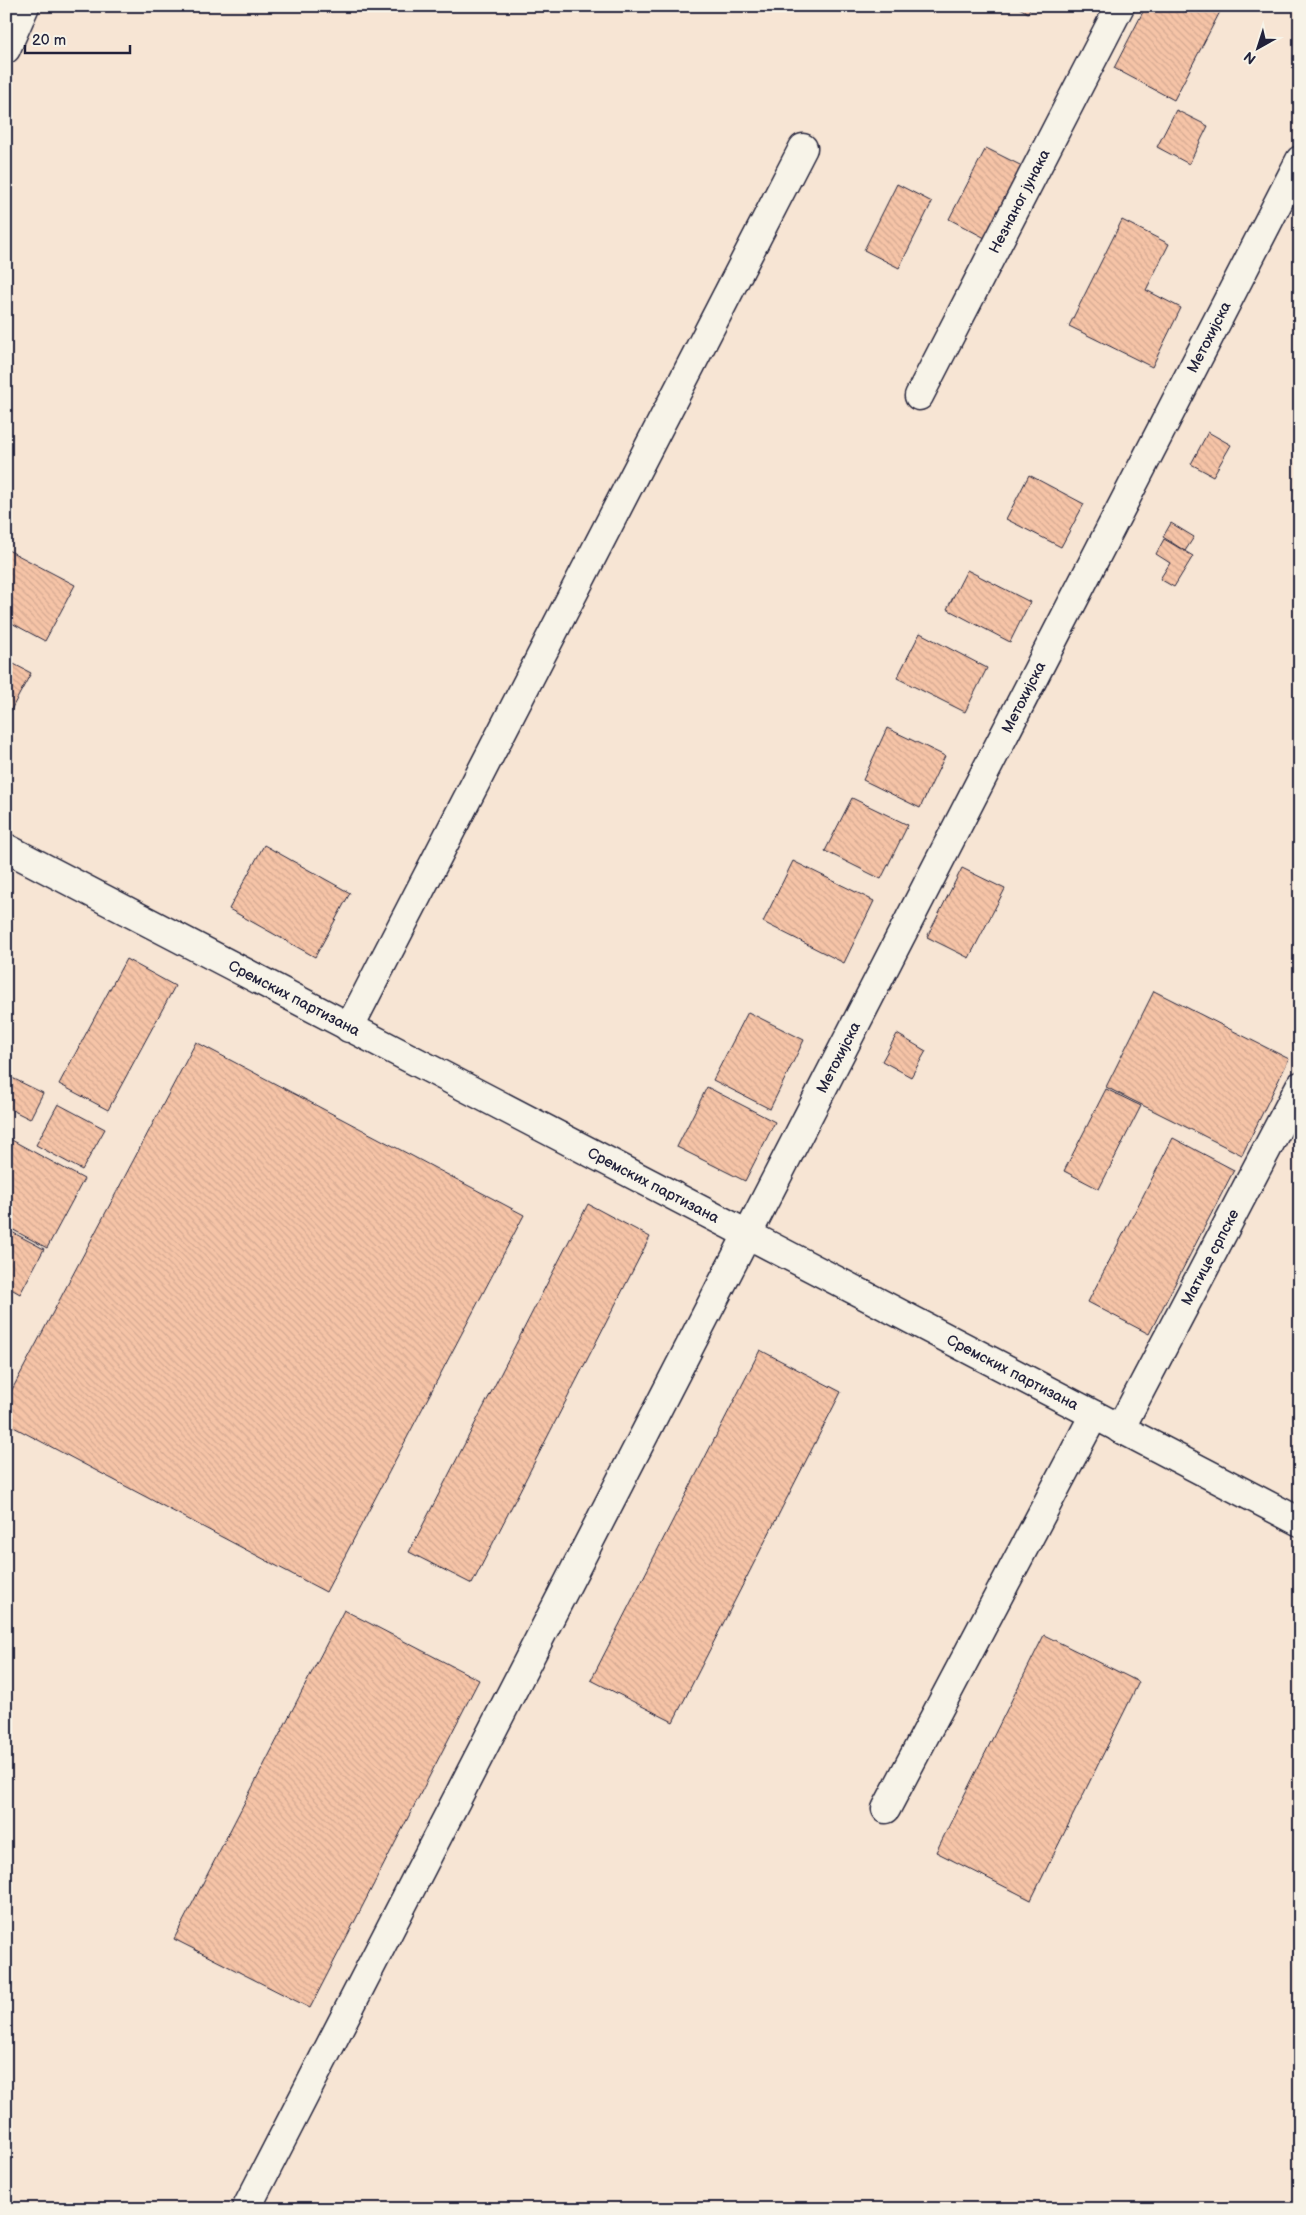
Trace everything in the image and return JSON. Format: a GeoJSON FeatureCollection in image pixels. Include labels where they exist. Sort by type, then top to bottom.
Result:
{"type":"FeatureCollection","features":[{"type":"Feature","properties":{"kind":"street"},"geometry":{"type":"LineString","coordinates":[[6,49],[25,6]]}},
{"type":"Feature","properties":{"kind":"street","name":"Незнаног јунака"},"geometry":{"type":"LineString","coordinates":[[919,396],[1120,6]]}},
{"type":"Feature","properties":{"kind":"street"},"geometry":{"type":"LineString","coordinates":[[349,1028],[803,148]]}},
{"type":"Feature","properties":{"kind":"street","name":"Метохијска"},"geometry":{"type":"LineString","coordinates":[[246,2209],[746,1233],[1300,160]]}},
{"type":"Feature","properties":{"kind":"street","name":"Сремских партизана"},"geometry":{"type":"LineString","coordinates":[[6,848],[1300,1522]]}},
{"type":"Feature","properties":{"kind":"street","name":"Матице српске"},"geometry":{"type":"LineString","coordinates":[[1120,1429],[1300,1086]]}},
{"type":"Feature","properties":{"kind":"street"},"geometry":{"type":"LineString","coordinates":[[886,1809],[1094,1415]]}},
{"type":"Feature","properties":{"kind":"building"},"geometry":{"type":"Polygon","coordinates":[[[189,6],[200,6],[198,11],[189,6]]]}},
{"type":"Feature","properties":{"kind":"building"},"geometry":{"type":"Polygon","coordinates":[[[1016,6],[1031,6],[1028,13],[1016,6]]]}},
{"type":"Feature","properties":{"kind":"building"},"geometry":{"type":"Polygon","coordinates":[[[1146,6],[1223,6],[1174,100],[1114,68],[1146,6]]]}},
{"type":"Feature","properties":{"kind":"building"},"geometry":{"type":"Polygon","coordinates":[[[1176,110],[1208,126],[1189,164],[1157,147],[1176,110]]]}},
{"type":"Feature","properties":{"kind":"building"},"geometry":{"type":"Polygon","coordinates":[[[986,148],[1022,166],[985,238],[949,219],[986,148]]]}},
{"type":"Feature","properties":{"kind":"building"},"geometry":{"type":"Polygon","coordinates":[[[897,184],[932,202],[899,268],[864,250],[897,184]]]}},
{"type":"Feature","properties":{"kind":"building"},"geometry":{"type":"Polygon","coordinates":[[[1122,220],[1169,244],[1146,290],[1181,308],[1152,367],[1069,326],[1122,220]]]}},
{"type":"Feature","properties":{"kind":"building"},"geometry":{"type":"Polygon","coordinates":[[[1208,432],[1231,445],[1213,476],[1191,464],[1208,432]]]}},
{"type":"Feature","properties":{"kind":"building"},"geometry":{"type":"Polygon","coordinates":[[[1029,475],[1084,504],[1061,547],[1006,519],[1029,475]]]}},
{"type":"Feature","properties":{"kind":"building"},"geometry":{"type":"Polygon","coordinates":[[[1171,523],[1194,537],[1185,551],[1163,537],[1171,523]]]}},
{"type":"Feature","properties":{"kind":"building"},"geometry":{"type":"Polygon","coordinates":[[[1164,539],[1193,556],[1174,587],[1160,579],[1170,563],[1156,554],[1164,539]]]}},
{"type":"Feature","properties":{"kind":"building"},"geometry":{"type":"Polygon","coordinates":[[[6,549],[75,585],[45,641],[6,620],[6,549]]]}},
{"type":"Feature","properties":{"kind":"building"},"geometry":{"type":"Polygon","coordinates":[[[967,570],[1030,602],[1010,642],[947,609],[967,570]]]}},
{"type":"Feature","properties":{"kind":"building"},"geometry":{"type":"Polygon","coordinates":[[[920,633],[987,668],[965,712],[897,678],[920,633]]]}},
{"type":"Feature","properties":{"kind":"building"},"geometry":{"type":"Polygon","coordinates":[[[6,660],[31,673],[6,719],[6,660]]]}},
{"type":"Feature","properties":{"kind":"building"},"geometry":{"type":"Polygon","coordinates":[[[887,728],[945,756],[920,808],[863,780],[887,728]]]}},
{"type":"Feature","properties":{"kind":"building"},"geometry":{"type":"Polygon","coordinates":[[[852,798],[908,825],[881,879],[825,851],[852,798]]]}},
{"type":"Feature","properties":{"kind":"building"},"geometry":{"type":"Polygon","coordinates":[[[264,845],[350,893],[315,957],[229,909],[264,845]]]}},
{"type":"Feature","properties":{"kind":"building"},"geometry":{"type":"Polygon","coordinates":[[[793,861],[874,901],[844,963],[763,922],[793,861]]]}},
{"type":"Feature","properties":{"kind":"building"},"geometry":{"type":"Polygon","coordinates":[[[962,868],[1005,889],[969,958],[927,937],[962,868]]]}},
{"type":"Feature","properties":{"kind":"building"},"geometry":{"type":"Polygon","coordinates":[[[126,959],[175,986],[108,1110],[59,1084],[126,959]]]}},
{"type":"Feature","properties":{"kind":"building"},"geometry":{"type":"Polygon","coordinates":[[[1154,991],[1289,1059],[1242,1155],[1106,1087],[1154,991]]]}},
{"type":"Feature","properties":{"kind":"building"},"geometry":{"type":"Polygon","coordinates":[[[748,1012],[804,1040],[770,1109],[713,1080],[748,1012]]]}},
{"type":"Feature","properties":{"kind":"building"},"geometry":{"type":"Polygon","coordinates":[[[897,1034],[926,1051],[911,1077],[882,1061],[897,1034]]]}},
{"type":"Feature","properties":{"kind":"building"},"geometry":{"type":"Polygon","coordinates":[[[196,1042],[524,1215],[326,1592],[6,1423],[6,1401],[196,1042]]]}},
{"type":"Feature","properties":{"kind":"building"},"geometry":{"type":"Polygon","coordinates":[[[6,1075],[43,1093],[30,1119],[6,1107],[6,1075]]]}},
{"type":"Feature","properties":{"kind":"building"},"geometry":{"type":"Polygon","coordinates":[[[707,1087],[775,1122],[745,1181],[677,1147],[707,1087]]]}},
{"type":"Feature","properties":{"kind":"building"},"geometry":{"type":"Polygon","coordinates":[[[1106,1089],[1141,1106],[1099,1189],[1064,1171],[1106,1089]]]}},
{"type":"Feature","properties":{"kind":"building"},"geometry":{"type":"Polygon","coordinates":[[[58,1104],[105,1129],[82,1170],[36,1145],[58,1104]]]}},
{"type":"Feature","properties":{"kind":"building"},"geometry":{"type":"Polygon","coordinates":[[[6,1137],[84,1179],[47,1248],[6,1226],[6,1137]]]}},
{"type":"Feature","properties":{"kind":"building"},"geometry":{"type":"Polygon","coordinates":[[[1173,1138],[1234,1170],[1149,1334],[1088,1302],[1173,1138]]]}},
{"type":"Feature","properties":{"kind":"building"},"geometry":{"type":"Polygon","coordinates":[[[588,1204],[650,1237],[472,1584],[409,1552],[588,1204]]]}},
{"type":"Feature","properties":{"kind":"building"},"geometry":{"type":"Polygon","coordinates":[[[6,1229],[44,1249],[20,1294],[6,1286],[6,1229]]]}},
{"type":"Feature","properties":{"kind":"building"},"geometry":{"type":"Polygon","coordinates":[[[6,1304],[11,1307],[6,1315],[6,1304]]]}},
{"type":"Feature","properties":{"kind":"building"},"geometry":{"type":"Polygon","coordinates":[[[760,1350],[841,1392],[673,1722],[591,1680],[760,1350]]]}},
{"type":"Feature","properties":{"kind":"building"},"geometry":{"type":"Polygon","coordinates":[[[344,1610],[479,1680],[310,2008],[174,1939],[344,1610]]]}},
{"type":"Feature","properties":{"kind":"building"},"geometry":{"type":"Polygon","coordinates":[[[1044,1635],[1139,1682],[1031,1900],[936,1852],[1044,1635]]]}}]}
